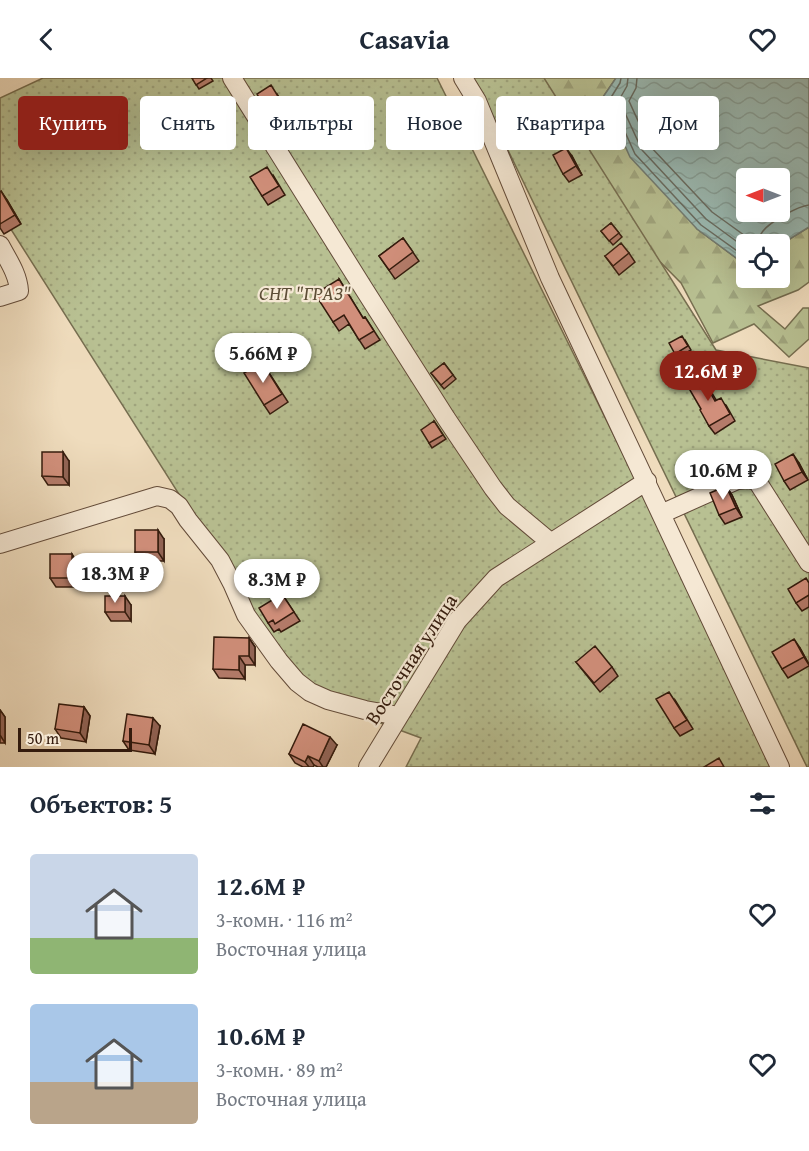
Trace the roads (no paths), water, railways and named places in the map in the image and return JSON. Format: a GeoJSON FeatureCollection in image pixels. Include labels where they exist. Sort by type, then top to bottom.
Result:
{"type":"FeatureCollection","features":[{"type":"Feature","properties":{"kind":"street"},"geometry":{"type":"LineString","coordinates":[[232,78],[376,309],[493,488],[507,506],[550,542]]}},
{"type":"Feature","properties":{"kind":"street"},"geometry":{"type":"LineString","coordinates":[[464,78],[477,101],[550,278],[780,767]]}},
{"type":"Feature","properties":{"kind":"street"},"geometry":{"type":"LineString","coordinates":[[0,245],[13,268],[19,291],[0,297]]}},
{"type":"Feature","properties":{"kind":"street"},"geometry":{"type":"LineString","coordinates":[[661,514],[737,480],[757,481],[809,563]]}},
{"type":"Feature","properties":{"kind":"street","name":"Восточная улица"},"geometry":{"type":"LineString","coordinates":[[368,767],[457,621],[496,578],[647,481]]}},
{"type":"Feature","properties":{"kind":"street"},"geometry":{"type":"LineString","coordinates":[[0,544],[157,496],[170,499],[179,506],[220,560],[246,615],[297,682],[309,692],[328,700],[399,716]]}},
{"type":"Feature","properties":{"kind":"water"},"geometry":{"type":"Polygon","coordinates":[[[616,78],[809,78],[809,227],[790,239],[790,234],[736,234],[736,258],[697,229],[630,157],[626,148],[626,96],[604,96],[616,78]]]}},
{"type":"Feature","properties":{"kind":"park label","name":"СНТ \"ГРАЗ\""},"geometry":{"type":"Point","coordinates":[305,293]}}]}
